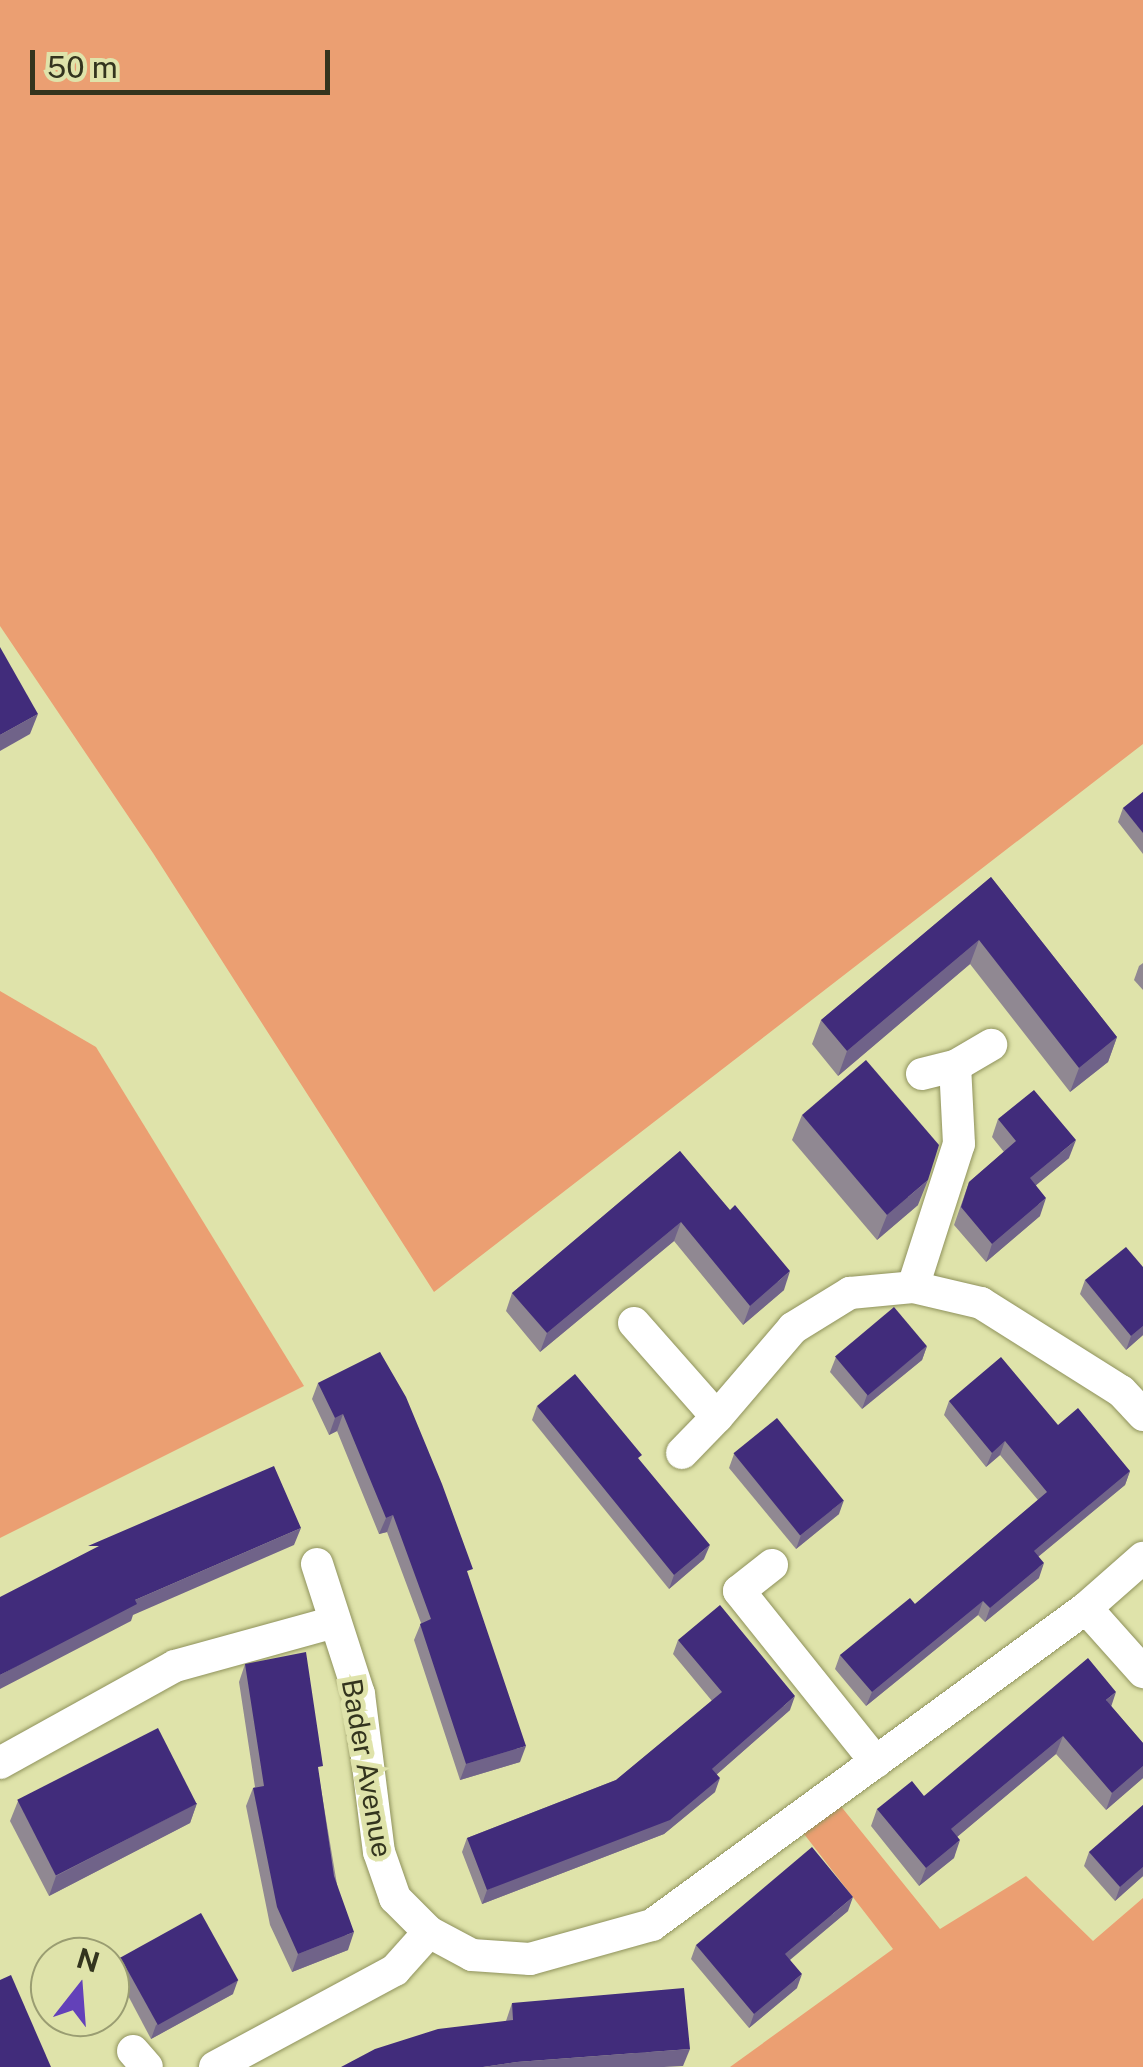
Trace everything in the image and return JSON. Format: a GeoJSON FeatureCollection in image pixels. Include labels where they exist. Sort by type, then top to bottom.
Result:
{"type":"FeatureCollection","features":[{"type":"Feature","properties":{"kind":"street"},"geometry":{"type":"LineString","coordinates":[[922,1074],[955,1066],[991,1044]]}},
{"type":"Feature","properties":{"kind":"street"},"geometry":{"type":"LineString","coordinates":[[913,1287],[959,1144],[955,1066]]}},
{"type":"Feature","properties":{"kind":"street"},"geometry":{"type":"LineString","coordinates":[[682,1453],[718,1417],[793,1328],[850,1292],[913,1287],[981,1303],[1121,1391],[1143,1416]]}},
{"type":"Feature","properties":{"kind":"street"},"geometry":{"type":"LineString","coordinates":[[634,1323],[718,1417]]}},
{"type":"Feature","properties":{"kind":"street","name":"Bader Avenue"},"geometry":{"type":"LineString","coordinates":[[317,1564],[359,1694],[379,1852],[395,1898],[429,1932],[472,1955],[530,1959],[652,1925],[1086,1608],[1143,1558]]}},
{"type":"Feature","properties":{"kind":"street"},"geometry":{"type":"LineString","coordinates":[[772,1565],[739,1591],[876,1762]]}},
{"type":"Feature","properties":{"kind":"street"},"geometry":{"type":"LineString","coordinates":[[1086,1608],[1143,1672]]}},
{"type":"Feature","properties":{"kind":"street"},"geometry":{"type":"LineString","coordinates":[[0,1764],[175,1666],[335,1622]]}},
{"type":"Feature","properties":{"kind":"street"},"geometry":{"type":"LineString","coordinates":[[215,2067],[395,1970],[429,1932]]}},
{"type":"Feature","properties":{"kind":"shaded area"},"geometry":{"type":"Polygon","coordinates":[[[0,0],[1143,0],[1143,744],[434,1292],[153,853],[0,626],[0,0]]]}},
{"type":"Feature","properties":{"kind":"shaded area"},"geometry":{"type":"Polygon","coordinates":[[[0,991],[96,1047],[304,1386],[0,1538],[0,991]]]}},
{"type":"Feature","properties":{"kind":"shaded area"},"geometry":{"type":"Polygon","coordinates":[[[831,1794],[940,1929],[1026,1876],[1093,1941],[1143,1898],[1143,2067],[730,2067],[893,1949],[794,1821],[831,1794]]]}},
{"type":"Feature","properties":{"kind":"building"},"geometry":{"type":"Polygon","coordinates":[[[0,647],[38,714],[0,735],[0,647]]]}},
{"type":"Feature","properties":{"kind":"building"},"geometry":{"type":"Polygon","coordinates":[[[1143,792],[1143,833],[1123,808],[1143,792]]]}},
{"type":"Feature","properties":{"kind":"building"},"geometry":{"type":"Polygon","coordinates":[[[991,877],[1117,1037],[1079,1068],[979,940],[847,1051],[821,1020],[991,877]]]}},
{"type":"Feature","properties":{"kind":"building"},"geometry":{"type":"Polygon","coordinates":[[[866,1060],[939,1145],[928,1180],[887,1215],[802,1115],[866,1060]]]}},
{"type":"Feature","properties":{"kind":"building"},"geometry":{"type":"Polygon","coordinates":[[[1034,1090],[1076,1140],[1030,1178],[1046,1198],[992,1244],[961,1207],[969,1182],[1016,1141],[998,1119],[1034,1090]]]}},
{"type":"Feature","properties":{"kind":"building"},"geometry":{"type":"Polygon","coordinates":[[[680,1151],[730,1210],[735,1205],[790,1271],[750,1306],[681,1222],[547,1333],[512,1293],[680,1151]]]}},
{"type":"Feature","properties":{"kind":"building"},"geometry":{"type":"Polygon","coordinates":[[[1126,1247],[1143,1267],[1143,1326],[1131,1336],[1085,1280],[1126,1247]]]}},
{"type":"Feature","properties":{"kind":"building"},"geometry":{"type":"Polygon","coordinates":[[[894,1307],[927,1346],[868,1396],[835,1356],[894,1307]]]}},
{"type":"Feature","properties":{"kind":"building"},"geometry":{"type":"Polygon","coordinates":[[[380,1352],[406,1397],[442,1484],[473,1569],[467,1571],[526,1746],[466,1764],[420,1624],[431,1619],[393,1515],[386,1518],[343,1414],[335,1418],[318,1383],[380,1352]]]}},
{"type":"Feature","properties":{"kind":"building"},"geometry":{"type":"Polygon","coordinates":[[[1001,1357],[1058,1425],[1078,1408],[1130,1471],[1034,1551],[1044,1563],[990,1608],[983,1601],[872,1692],[840,1655],[910,1598],[915,1604],[1047,1492],[1005,1441],[992,1453],[949,1401],[1001,1357]]]}},
{"type":"Feature","properties":{"kind":"building"},"geometry":{"type":"Polygon","coordinates":[[[575,1374],[710,1545],[674,1575],[537,1406],[575,1374]]]}},
{"type":"Feature","properties":{"kind":"building"},"geometry":{"type":"Polygon","coordinates":[[[777,1418],[844,1500],[800,1536],[733,1453],[777,1418]]]}},
{"type":"Feature","properties":{"kind":"building"},"geometry":{"type":"Polygon","coordinates":[[[274,1466],[301,1528],[135,1600],[137,1604],[0,1675],[0,1597],[99,1546],[88,1546],[274,1466]]]}},
{"type":"Feature","properties":{"kind":"building"},"geometry":{"type":"Polygon","coordinates":[[[720,1605],[795,1696],[712,1769],[720,1778],[670,1820],[487,1890],[467,1838],[616,1780],[722,1692],[678,1640],[720,1605]]]}},
{"type":"Feature","properties":{"kind":"building"},"geometry":{"type":"Polygon","coordinates":[[[306,1652],[334,1876],[354,1932],[298,1954],[277,1907],[253,1788],[264,1786],[245,1664],[306,1652]]]}},
{"type":"Feature","properties":{"kind":"building"},"geometry":{"type":"Polygon","coordinates":[[[1088,1658],[1116,1692],[1106,1700],[1143,1743],[1143,1766],[1112,1793],[1063,1736],[951,1829],[960,1840],[926,1868],[877,1809],[912,1781],[924,1796],[1088,1658]]]}},
{"type":"Feature","properties":{"kind":"building"},"geometry":{"type":"Polygon","coordinates":[[[158,1728],[197,1804],[56,1875],[17,1800],[158,1728]]]}},
{"type":"Feature","properties":{"kind":"building"},"geometry":{"type":"Polygon","coordinates":[[[1143,1805],[1143,1867],[1120,1887],[1089,1852],[1143,1805]]]}},
{"type":"Feature","properties":{"kind":"building"},"geometry":{"type":"Polygon","coordinates":[[[812,1847],[853,1897],[785,1954],[802,1974],[754,2014],[696,1945],[812,1847]]]}},
{"type":"Feature","properties":{"kind":"building"},"geometry":{"type":"Polygon","coordinates":[[[201,1913],[238,1980],[158,2025],[130,1975],[130,1952],[201,1913]]]}},
{"type":"Feature","properties":{"kind":"building"},"geometry":{"type":"Polygon","coordinates":[[[11,1975],[30,2019],[30,2037],[38,2037],[51,2067],[0,2067],[0,1980],[11,1975]]]}},
{"type":"Feature","properties":{"kind":"building"},"geometry":{"type":"Polygon","coordinates":[[[684,1988],[690,2049],[483,2067],[341,2067],[375,2049],[438,2029],[513,2020],[512,2003],[684,1988]]]}}]}
